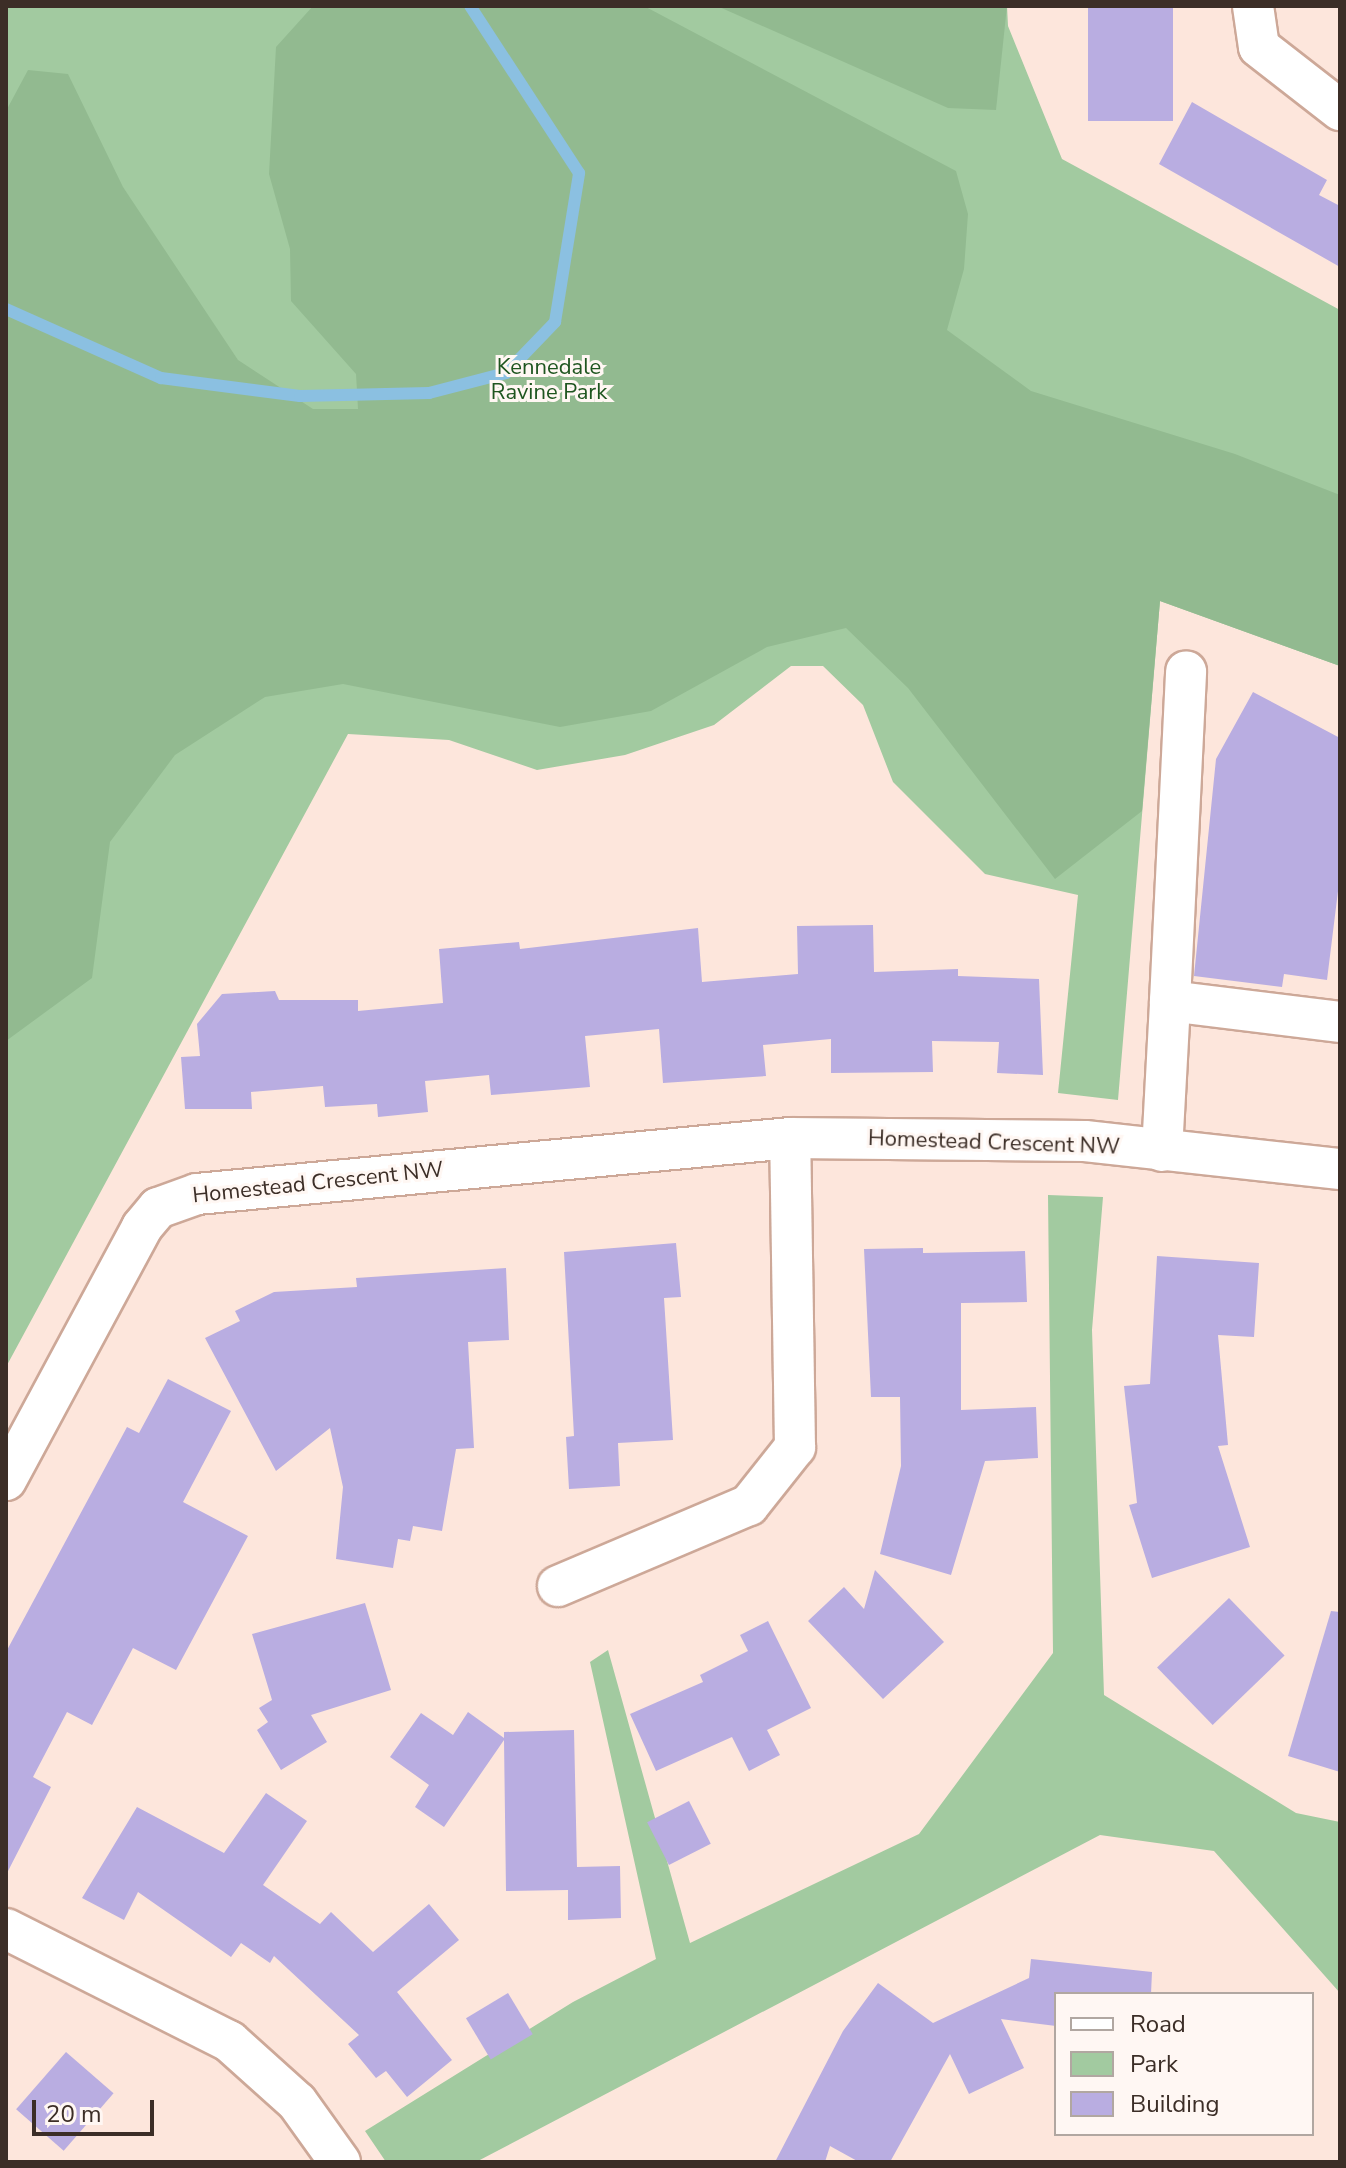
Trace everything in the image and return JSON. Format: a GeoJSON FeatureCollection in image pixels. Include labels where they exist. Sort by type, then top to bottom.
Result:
{"type":"FeatureCollection","features":[{"type":"Feature","properties":{"kind":"street"},"geometry":{"type":"LineString","coordinates":[[1253,6],[1259,47],[1340,110]]}},
{"type":"Feature","properties":{"kind":"street"},"geometry":{"type":"LineString","coordinates":[[1162,1151],[1186,671]]}},
{"type":"Feature","properties":{"kind":"street"},"geometry":{"type":"LineString","coordinates":[[1170,1001],[1340,1022]]}},
{"type":"Feature","properties":{"kind":"street"},"geometry":{"type":"LineString","coordinates":[[558,1586],[749,1505],[795,1447],[790,1138]]}},
{"type":"Feature","properties":{"kind":"street","name":"Homestead Crescent NW"},"geometry":{"type":"LineString","coordinates":[[6,1480],[142,1227],[158,1208],[178,1199],[790,1138],[1085,1141],[1340,1169]]}},
{"type":"Feature","properties":{"kind":"street"},"geometry":{"type":"LineString","coordinates":[[7,1931],[229,2041],[297,2102],[340,2162]]}},
{"type":"Feature","properties":{"kind":"green space","name":"Kennedale Ravine Park"},"geometry":{"type":"Polygon","coordinates":[[[6,6],[1007,6],[1008,26],[1062,159],[1340,310],[1340,666],[1160,601],[1118,1100],[1058,1093],[1078,895],[985,874],[893,782],[863,705],[823,666],[791,666],[714,725],[625,755],[537,770],[449,740],[348,734],[6,1367],[6,6]]]}},
{"type":"Feature","properties":{"kind":"green space","name":"Kennedale Ravine Park"},"geometry":{"type":"Polygon","coordinates":[[[313,6],[644,6],[956,171],[968,214],[964,269],[947,330],[1031,391],[1235,454],[1340,495],[1340,666],[1160,601],[1142,811],[1055,879],[908,688],[846,628],[767,647],[651,711],[560,727],[343,684],[265,697],[175,755],[110,842],[92,978],[6,1041],[6,111],[28,70],[68,74],[123,187],[238,360],[313,409],[358,409],[356,374],[291,301],[290,249],[269,174],[276,47],[313,6]]]}},
{"type":"Feature","properties":{"kind":"green space"},"geometry":{"type":"Polygon","coordinates":[[[717,6],[1007,6],[996,110],[948,108],[717,6]]]}},
{"type":"Feature","properties":{"kind":"green space"},"geometry":{"type":"Polygon","coordinates":[[[1048,1195],[1103,1197],[1092,1330],[1104,1695],[1296,1813],[1340,1822],[1340,1993],[1214,1851],[1100,1835],[476,2162],[386,2162],[365,2131],[573,2002],[656,1959],[590,1662],[608,1650],[690,1943],[919,1834],[1053,1653],[1048,1195]]]}},
{"type":"Feature","properties":{"kind":"building"},"geometry":{"type":"Polygon","coordinates":[[[1088,6],[1173,6],[1173,121],[1088,121],[1088,6]]]}},
{"type":"Feature","properties":{"kind":"building"},"geometry":{"type":"Polygon","coordinates":[[[1192,102],[1327,180],[1319,195],[1340,206],[1340,267],[1159,164],[1192,102]]]}},
{"type":"Feature","properties":{"kind":"building"},"geometry":{"type":"Polygon","coordinates":[[[1253,692],[1340,738],[1340,875],[1327,980],[1284,974],[1282,987],[1194,976],[1216,759],[1253,692]]]}},
{"type":"Feature","properties":{"kind":"building"},"geometry":{"type":"Polygon","coordinates":[[[873,925],[874,972],[958,969],[958,976],[1039,979],[1043,1075],[997,1073],[999,1042],[932,1041],[933,1072],[831,1073],[831,1039],[763,1045],[766,1076],[663,1083],[659,1029],[585,1036],[590,1087],[491,1095],[489,1075],[425,1081],[428,1112],[378,1117],[377,1104],[325,1107],[323,1086],[251,1092],[252,1109],[185,1109],[181,1057],[200,1056],[197,1024],[222,994],[275,991],[279,1000],[358,1000],[358,1011],[443,1003],[439,949],[519,942],[520,949],[698,928],[702,982],[798,974],[797,926],[873,925]]]}},
{"type":"Feature","properties":{"kind":"building"},"geometry":{"type":"Polygon","coordinates":[[[676,1243],[681,1297],[664,1298],[673,1440],[618,1443],[620,1486],[569,1489],[566,1437],[574,1436],[564,1252],[676,1243]]]}},
{"type":"Feature","properties":{"kind":"building"},"geometry":{"type":"Polygon","coordinates":[[[923,1248],[923,1253],[1025,1251],[1027,1302],[961,1303],[961,1410],[1036,1407],[1038,1458],[985,1461],[951,1575],[880,1554],[901,1466],[900,1397],[871,1397],[864,1249],[923,1248]]]}},
{"type":"Feature","properties":{"kind":"building"},"geometry":{"type":"Polygon","coordinates":[[[1157,1256],[1259,1263],[1254,1337],[1218,1335],[1228,1445],[1218,1446],[1250,1547],[1152,1578],[1129,1505],[1137,1503],[1124,1386],[1150,1384],[1157,1256]]]}},
{"type":"Feature","properties":{"kind":"building"},"geometry":{"type":"Polygon","coordinates":[[[506,1268],[509,1340],[468,1342],[474,1448],[456,1449],[442,1531],[413,1526],[410,1541],[398,1539],[393,1568],[336,1559],[343,1487],[330,1428],[276,1471],[205,1338],[240,1321],[235,1311],[274,1292],[357,1287],[356,1278],[506,1268]]]}},
{"type":"Feature","properties":{"kind":"building"},"geometry":{"type":"Polygon","coordinates":[[[168,1379],[231,1411],[183,1502],[248,1536],[176,1670],[133,1648],[92,1725],[67,1712],[33,1777],[51,1787],[6,1875],[6,1652],[127,1427],[139,1433],[168,1379]]]}},
{"type":"Feature","properties":{"kind":"building"},"geometry":{"type":"Polygon","coordinates":[[[875,1570],[944,1642],[883,1699],[808,1621],[844,1587],[864,1609],[875,1570]]]}},
{"type":"Feature","properties":{"kind":"building"},"geometry":{"type":"Polygon","coordinates":[[[1229,1598],[1285,1656],[1213,1725],[1157,1667],[1229,1598]]]}},
{"type":"Feature","properties":{"kind":"building"},"geometry":{"type":"Polygon","coordinates":[[[365,1603],[391,1690],[311,1715],[327,1742],[281,1770],[257,1730],[268,1722],[259,1708],[272,1700],[252,1634],[365,1603]]]}},
{"type":"Feature","properties":{"kind":"building"},"geometry":{"type":"Polygon","coordinates":[[[1331,1611],[1340,1612],[1340,1772],[1288,1756],[1331,1611]]]}},
{"type":"Feature","properties":{"kind":"building"},"geometry":{"type":"Polygon","coordinates":[[[768,1621],[811,1708],[767,1730],[780,1755],[749,1771],[732,1737],[656,1771],[630,1714],[703,1682],[700,1675],[748,1651],[740,1635],[768,1621]]]}},
{"type":"Feature","properties":{"kind":"building"},"geometry":{"type":"Polygon","coordinates":[[[468,1712],[504,1738],[504,1732],[574,1730],[577,1867],[620,1866],[621,1918],[568,1920],[568,1890],[506,1891],[504,1740],[444,1827],[415,1807],[429,1785],[390,1757],[421,1713],[453,1735],[468,1712]]]}},
{"type":"Feature","properties":{"kind":"building"},"geometry":{"type":"Polygon","coordinates":[[[266,1793],[307,1821],[263,1885],[320,1924],[331,1912],[373,1952],[429,1904],[459,1940],[397,1992],[452,2060],[407,2097],[386,2071],[376,2078],[348,2044],[359,2035],[274,1956],[270,1963],[241,1943],[231,1957],[138,1892],[124,1920],[82,1898],[137,1807],[224,1853],[266,1793]]]}},
{"type":"Feature","properties":{"kind":"building"},"geometry":{"type":"Polygon","coordinates":[[[689,1801],[711,1844],[669,1865],[647,1822],[689,1801]]]}},
{"type":"Feature","properties":{"kind":"building"},"geometry":{"type":"Polygon","coordinates":[[[1031,1959],[1152,1972],[1151,1992],[1054,1992],[1054,2026],[1001,2019],[1024,2068],[969,2094],[950,2054],[890,2162],[859,2162],[830,2146],[825,2162],[775,2162],[843,2031],[878,1983],[933,2023],[1029,1978],[1031,1959]]]}},
{"type":"Feature","properties":{"kind":"building"},"geometry":{"type":"Polygon","coordinates":[[[508,1993],[533,2034],[491,2059],[466,2018],[508,1993]]]}},
{"type":"Feature","properties":{"kind":"building"},"geometry":{"type":"Polygon","coordinates":[[[66,2052],[114,2093],[64,2151],[16,2109],[66,2052]]]}},
{"type":"Feature","properties":{"kind":"waterway"},"geometry":{"type":"LineString","coordinates":[[6,309],[161,378],[300,396],[429,393],[506,373],[555,322],[579,173],[470,6]]}}]}
